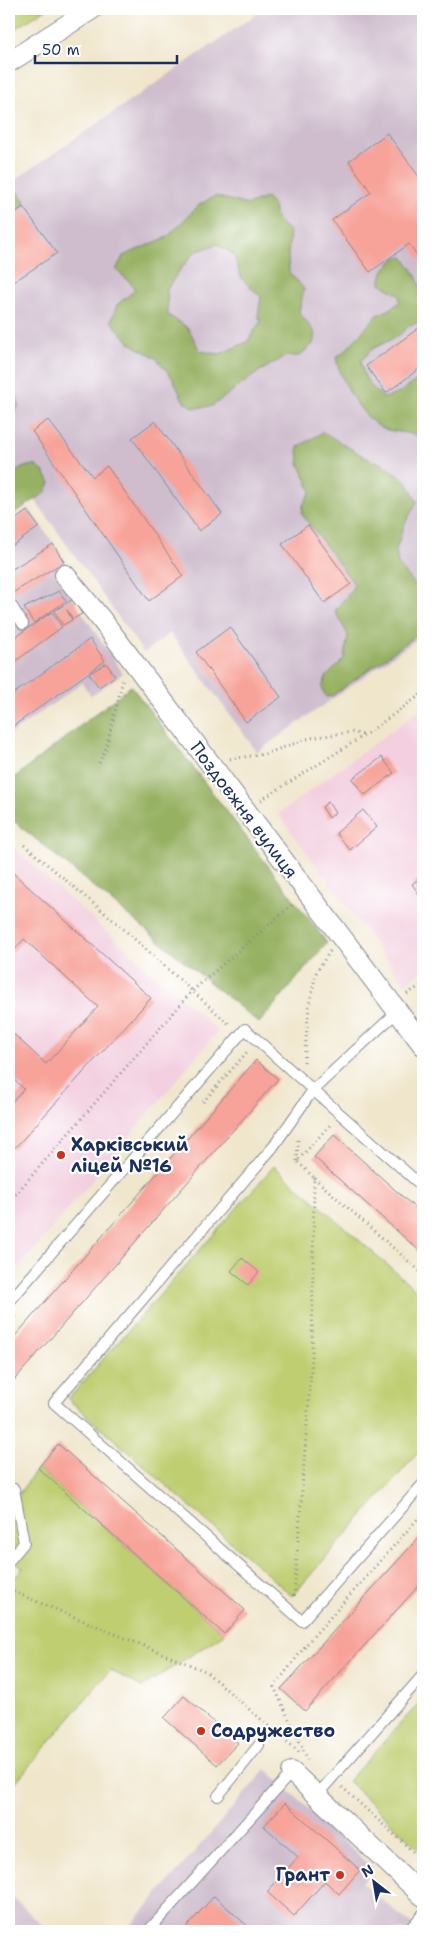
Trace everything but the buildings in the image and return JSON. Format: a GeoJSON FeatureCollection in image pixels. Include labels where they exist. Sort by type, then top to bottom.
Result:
{"type":"FeatureCollection","features":[{"type":"Feature","properties":{"kind":"street"},"geometry":{"type":"LineString","coordinates":[[9,62],[92,9]]}},
{"type":"Feature","properties":{"kind":"street","name":"Поздовжня вулиця"},"geometry":{"type":"LineString","coordinates":[[65,575],[101,619],[423,1045]]}},
{"type":"Feature","properties":{"kind":"street"},"geometry":{"type":"LineString","coordinates":[[292,1772],[423,1896]]}},
{"type":"Feature","properties":{"kind":"lane"},"geometry":{"type":"LineString","coordinates":[[11,605],[23,624]]}},
{"type":"Feature","properties":{"kind":"lane"},"geometry":{"type":"LineString","coordinates":[[398,1011],[312,1090],[273,1147],[54,1403],[302,1621],[423,1484]]}},
{"type":"Feature","properties":{"kind":"lane"},"geometry":{"type":"LineString","coordinates":[[9,1302],[245,1029],[423,1187]]}},
{"type":"Feature","properties":{"kind":"lane"},"geometry":{"type":"LineString","coordinates":[[9,1560],[24,1543],[14,1489]]}},
{"type":"Feature","properties":{"kind":"lane"},"geometry":{"type":"LineString","coordinates":[[317,1795],[423,1675]]}},
{"type":"Feature","properties":{"kind":"lane"},"geometry":{"type":"LineString","coordinates":[[218,1796],[259,1745]]}},
{"type":"Feature","properties":{"kind":"lane"},"geometry":{"type":"LineString","coordinates":[[148,1931],[292,1772]]}},
{"type":"Feature","properties":{"kind":"lane"},"geometry":{"type":"LineString","coordinates":[[408,1931],[423,1914]]}},
{"type":"Feature","properties":{"kind":"path"},"geometry":{"type":"LineString","coordinates":[[98,763],[106,748],[124,671]]}},
{"type":"Feature","properties":{"kind":"path"},"geometry":{"type":"LineString","coordinates":[[245,811],[365,735],[423,693]]}},
{"type":"Feature","properties":{"kind":"path"},"geometry":{"type":"LineString","coordinates":[[208,762],[265,754],[310,738],[351,732],[365,735]]}},
{"type":"Feature","properties":{"kind":"path"},"geometry":{"type":"LineString","coordinates":[[24,845],[119,925],[226,1021]]}},
{"type":"Feature","properties":{"kind":"path"},"geometry":{"type":"LineString","coordinates":[[9,1202],[192,991],[294,903]]}},
{"type":"Feature","properties":{"kind":"path"},"geometry":{"type":"LineString","coordinates":[[302,1080],[309,1006],[316,973],[332,948]]}},
{"type":"Feature","properties":{"kind":"path"},"geometry":{"type":"LineString","coordinates":[[202,1104],[253,1046]]}},
{"type":"Feature","properties":{"kind":"path"},"geometry":{"type":"LineString","coordinates":[[299,1108],[297,1161],[423,1274]]}},
{"type":"Feature","properties":{"kind":"path"},"geometry":{"type":"LineString","coordinates":[[297,1161],[332,1123],[339,1129]]}},
{"type":"Feature","properties":{"kind":"path"},"geometry":{"type":"LineString","coordinates":[[293,1612],[312,1357],[314,1178]]}},
{"type":"Feature","properties":{"kind":"path"},"geometry":{"type":"LineString","coordinates":[[9,1325],[22,1310]]}},
{"type":"Feature","properties":{"kind":"path"},"geometry":{"type":"LineString","coordinates":[[9,1590],[205,1671],[308,1760],[274,1687],[310,1640],[423,1514]]}},
{"type":"Feature","properties":{"kind":"path"},"geometry":{"type":"LineString","coordinates":[[332,1778],[423,1861]]}},
{"type":"Feature","properties":{"kind":"shaded area"},"geometry":{"type":"Polygon","coordinates":[[[264,9],[423,9],[423,635],[257,752],[170,633],[144,653],[35,500],[9,517],[9,184],[264,9]]]}},
{"type":"Feature","properties":{"kind":"shaded area"},"geometry":{"type":"Polygon","coordinates":[[[29,508],[71,569],[58,577],[123,673],[91,696],[82,683],[9,735],[9,521],[29,508]]]}},
{"type":"Feature","properties":{"kind":"shaded area"},"geometry":{"type":"Polygon","coordinates":[[[423,708],[423,971],[405,984],[278,814],[423,708]]]}},
{"type":"Feature","properties":{"kind":"shaded area","name":"Харківський ліцей №16"},"geometry":{"type":"Polygon","coordinates":[[[9,844],[218,1031],[9,1279],[9,844]]]}},
{"type":"Feature","properties":{"kind":"shaded area"},"geometry":{"type":"Polygon","coordinates":[[[266,1769],[373,1869],[362,1883],[419,1931],[126,1931],[266,1769]]]}},
{"type":"Feature","properties":{"kind":"shaded area"},"geometry":{"type":"Polygon","coordinates":[[[9,1893],[48,1931],[9,1931],[9,1893]]]}},
{"type":"Feature","properties":{"kind":"green space"},"geometry":{"type":"Polygon","coordinates":[[[9,9],[46,9],[9,33],[9,9]]]}},
{"type":"Feature","properties":{"kind":"green space"},"geometry":{"type":"Polygon","coordinates":[[[18,192],[25,201],[23,206],[9,216],[9,194],[18,192]]]}},
{"type":"Feature","properties":{"kind":"green space"},"geometry":{"type":"Polygon","coordinates":[[[215,196],[247,205],[266,198],[274,206],[276,218],[290,232],[289,272],[304,289],[299,312],[315,333],[313,344],[299,356],[286,356],[260,371],[212,406],[195,408],[184,402],[172,377],[156,358],[130,343],[111,321],[117,305],[135,290],[130,282],[116,270],[123,256],[167,237],[199,205],[215,196]],[[217,244],[195,252],[176,275],[167,290],[168,315],[188,328],[200,351],[220,354],[247,342],[261,321],[258,316],[261,297],[242,279],[233,254],[217,244]]]}},
{"type":"Feature","properties":{"kind":"green space"},"geometry":{"type":"Polygon","coordinates":[[[397,257],[403,257],[418,279],[423,301],[423,320],[409,326],[398,336],[372,349],[361,361],[363,372],[368,382],[384,398],[397,394],[423,376],[423,434],[418,436],[384,429],[372,421],[358,406],[352,396],[342,377],[336,358],[347,349],[377,315],[400,302],[399,295],[381,284],[383,271],[397,257]]]}},
{"type":"Feature","properties":{"kind":"green space"},"geometry":{"type":"Polygon","coordinates":[[[9,370],[19,406],[9,418],[9,370]]]}},
{"type":"Feature","properties":{"kind":"green space"},"geometry":{"type":"Polygon","coordinates":[[[323,432],[368,459],[383,464],[407,482],[417,502],[404,525],[396,550],[398,564],[416,586],[423,590],[423,631],[332,696],[326,697],[322,688],[326,677],[344,659],[348,635],[335,611],[354,584],[302,514],[303,505],[311,491],[299,463],[298,447],[323,432]]]}},
{"type":"Feature","properties":{"kind":"green space"},"geometry":{"type":"Polygon","coordinates":[[[35,465],[44,472],[50,483],[45,493],[9,517],[9,490],[13,476],[17,471],[25,467],[35,465]]]}},
{"type":"Feature","properties":{"kind":"green space"},"geometry":{"type":"Polygon","coordinates":[[[131,686],[327,943],[259,1023],[9,817],[9,782],[131,686]]]}},
{"type":"Feature","properties":{"kind":"green space"},"geometry":{"type":"Polygon","coordinates":[[[274,1166],[423,1296],[423,1447],[292,1596],[68,1399],[274,1166]]]}},
{"type":"Feature","properties":{"kind":"green space"},"geometry":{"type":"Polygon","coordinates":[[[38,1468],[224,1634],[142,1687],[110,1670],[9,1790],[9,1585],[23,1568],[9,1555],[9,1507],[38,1468]]]}},
{"type":"Feature","properties":{"kind":"green space"},"geometry":{"type":"Polygon","coordinates":[[[423,1699],[423,1853],[348,1781],[423,1699]]]}},
{"type":"Feature","properties":{"kind":"place","name":"Харківський ліцей №16"},"geometry":{"type":"Point","coordinates":[61,1155]}},
{"type":"Feature","properties":{"kind":"place","name":"Содружество"},"geometry":{"type":"Point","coordinates":[201,1731]}},
{"type":"Feature","properties":{"kind":"place","name":"Грант"},"geometry":{"type":"Point","coordinates":[340,1875]}}]}
